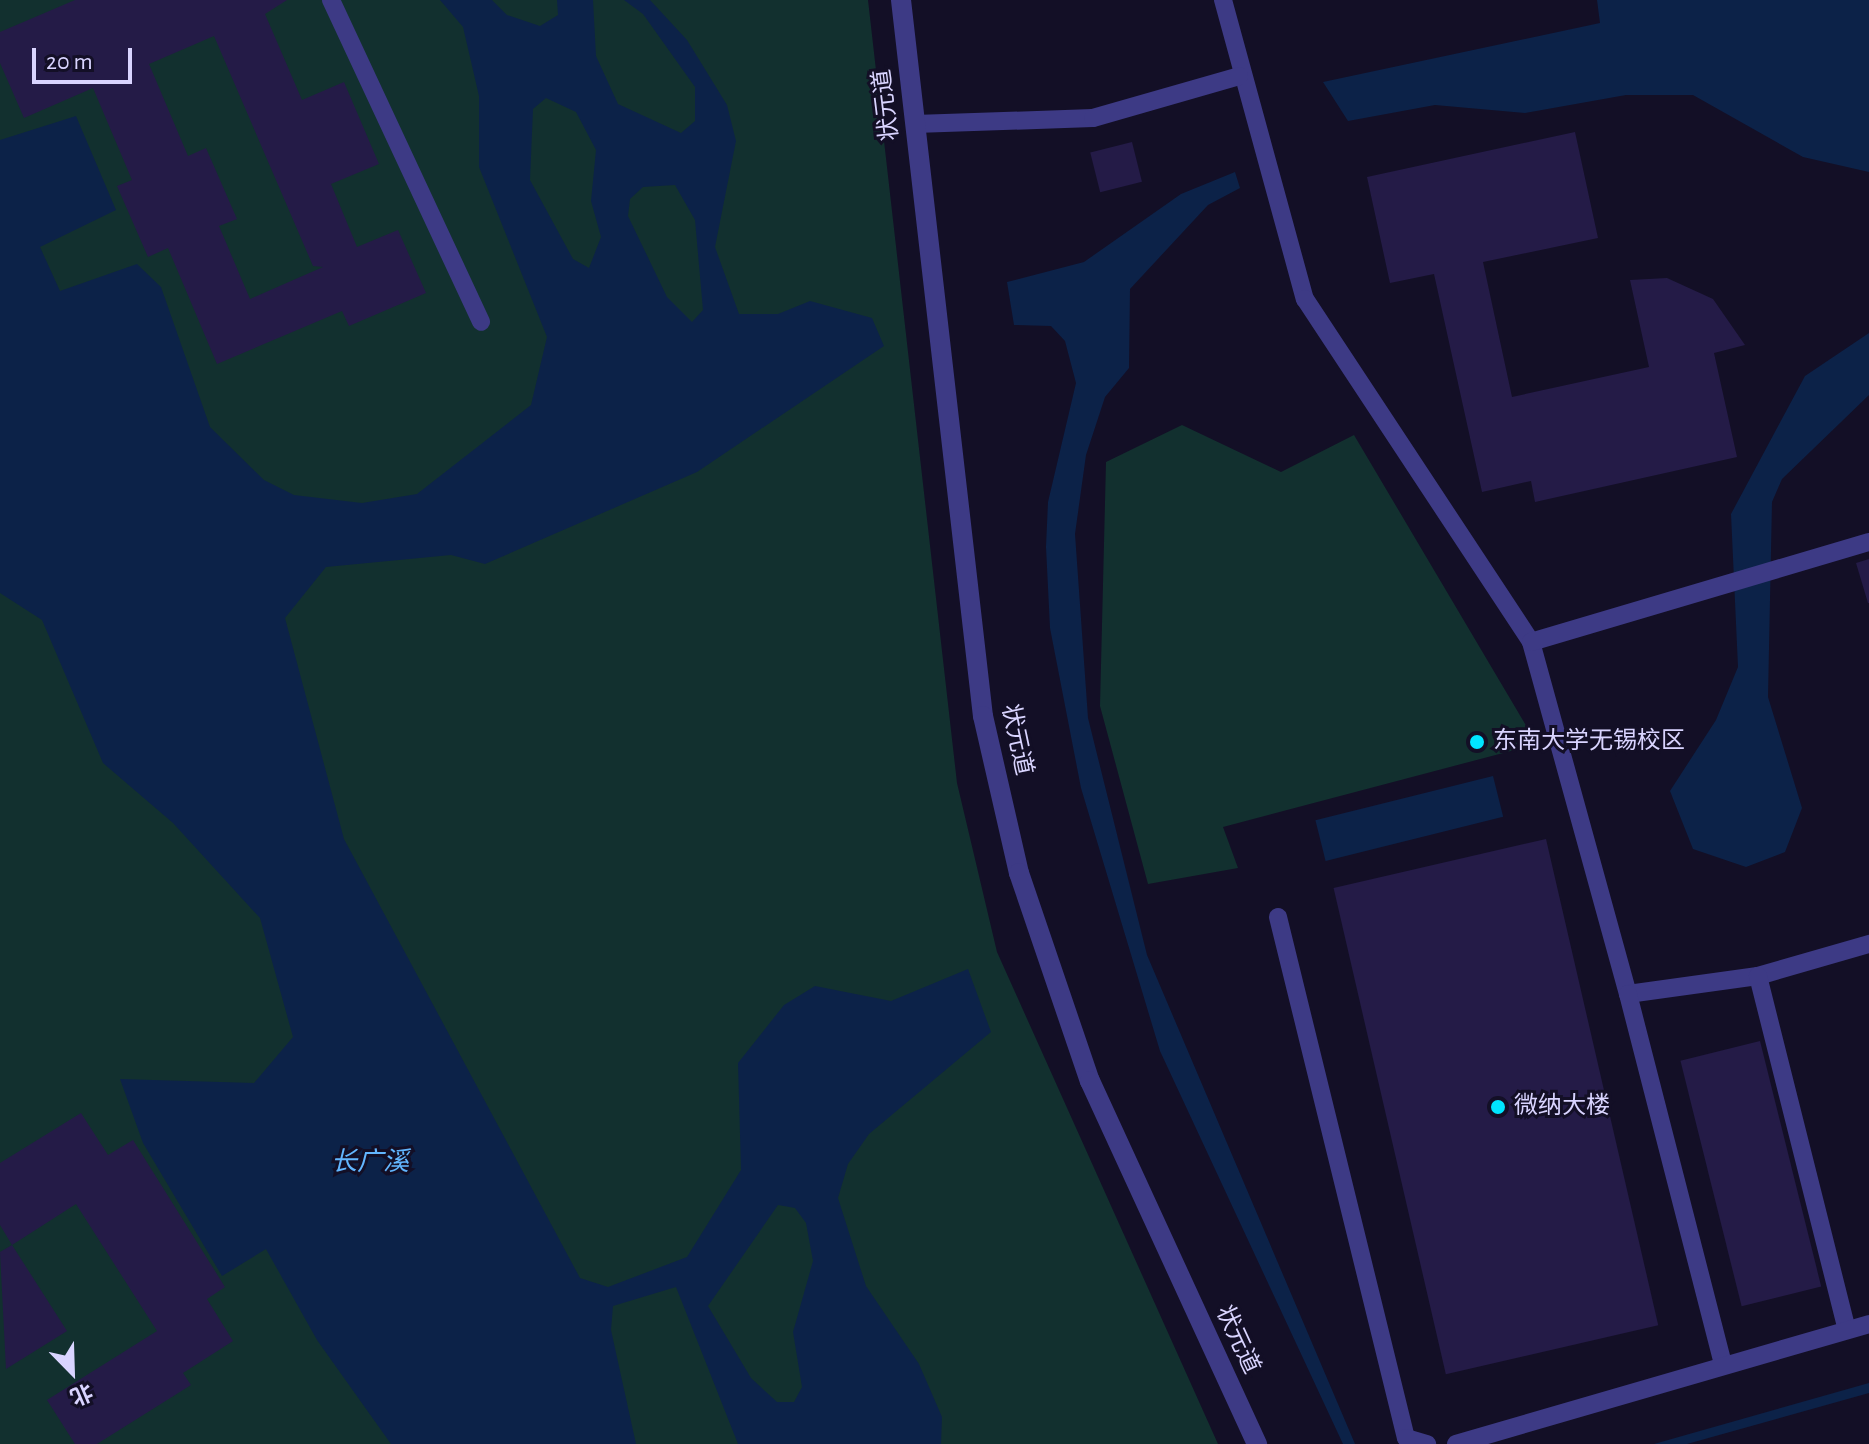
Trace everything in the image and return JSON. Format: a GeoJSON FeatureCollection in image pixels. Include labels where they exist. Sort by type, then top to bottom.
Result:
{"type":"FeatureCollection","features":[{"type":"Feature","properties":{"kind":"street","name":"状元道"},"geometry":{"type":"LineString","coordinates":[[901,0],[983,716],[1019,873],[1090,1081],[1257,1444]]}},
{"type":"Feature","properties":{"kind":"lane"},"geometry":{"type":"LineString","coordinates":[[331,0],[481,322]]}},
{"type":"Feature","properties":{"kind":"lane"},"geometry":{"type":"LineString","coordinates":[[1223,0],[1239,76],[1305,299],[1531,642],[1628,994],[1723,1364]]}},
{"type":"Feature","properties":{"kind":"lane"},"geometry":{"type":"LineString","coordinates":[[915,124],[1093,118],[1239,76]]}},
{"type":"Feature","properties":{"kind":"lane"},"geometry":{"type":"LineString","coordinates":[[1531,642],[1869,542]]}},
{"type":"Feature","properties":{"kind":"lane"},"geometry":{"type":"LineString","coordinates":[[1278,917],[1406,1438],[1427,1444]]}},
{"type":"Feature","properties":{"kind":"lane"},"geometry":{"type":"LineString","coordinates":[[1628,994],[1758,976],[1869,944]]}},
{"type":"Feature","properties":{"kind":"lane"},"geometry":{"type":"LineString","coordinates":[[1758,976],[1847,1330]]}},
{"type":"Feature","properties":{"kind":"lane"},"geometry":{"type":"LineString","coordinates":[[1456,1444],[1869,1324]]}},
{"type":"Feature","properties":{"kind":"green space"},"geometry":{"type":"Polygon","coordinates":[[[0,0],[868,0],[957,783],[997,952],[1218,1444],[0,1444],[0,0]]]}},
{"type":"Feature","properties":{"kind":"green space"},"geometry":{"type":"Polygon","coordinates":[[[1182,425],[1281,472],[1354,435],[1537,744],[1223,827],[1238,868],[1148,884],[1100,706],[1106,462],[1182,425]]]}},
{"type":"Feature","properties":{"kind":"water","name":"长广溪"},"geometry":{"type":"Polygon","coordinates":[[[440,0],[492,0],[507,15],[540,26],[558,15],[557,0],[593,0],[596,56],[618,104],[681,133],[695,121],[695,87],[643,14],[624,0],[650,0],[687,40],[727,105],[736,141],[715,247],[739,314],[778,314],[810,301],[872,318],[884,346],[697,472],[485,564],[451,555],[326,567],[285,618],[344,839],[580,1278],[608,1287],[687,1257],[741,1170],[738,1063],[784,1005],[815,986],[891,1001],[968,969],[991,1032],[869,1134],[848,1164],[838,1198],[866,1286],[919,1364],[942,1417],[941,1444],[738,1444],[676,1287],[613,1306],[611,1330],[636,1444],[391,1444],[317,1340],[266,1249],[222,1276],[143,1143],[120,1079],[254,1083],[293,1037],[260,918],[173,823],[103,763],[42,620],[0,593],[0,140],[76,116],[116,210],[40,247],[60,291],[137,264],[161,287],[210,427],[264,480],[294,495],[362,503],[417,494],[531,405],[547,337],[479,167],[479,96],[463,27],[440,0]],[[546,98],[533,109],[530,180],[573,259],[589,268],[601,237],[591,201],[596,150],[576,112],[546,98]],[[675,185],[643,187],[630,199],[628,216],[667,297],[692,322],[703,310],[695,220],[675,185]],[[778,1205],[708,1306],[751,1378],[777,1402],[794,1402],[802,1387],[793,1332],[813,1261],[806,1223],[795,1208],[778,1205]]]}},
{"type":"Feature","properties":{"kind":"water"},"geometry":{"type":"Polygon","coordinates":[[[1597,0],[1869,0],[1869,172],[1803,157],[1693,95],[1626,95],[1525,113],[1435,105],[1348,121],[1323,82],[1600,23],[1597,0]]]}},
{"type":"Feature","properties":{"kind":"water"},"geometry":{"type":"Polygon","coordinates":[[[1235,172],[1240,188],[1208,205],[1130,289],[1129,368],[1105,397],[1086,455],[1075,534],[1088,718],[1147,955],[1355,1444],[1343,1444],[1160,1051],[1081,788],[1050,628],[1046,547],[1048,502],[1076,383],[1065,341],[1051,326],[1014,325],[1007,282],[1084,262],[1181,194],[1235,172]]]}},
{"type":"Feature","properties":{"kind":"water"},"geometry":{"type":"Polygon","coordinates":[[[1869,333],[1869,395],[1782,479],[1772,502],[1768,697],[1802,808],[1785,852],[1746,867],[1693,849],[1670,791],[1716,720],[1738,667],[1731,514],[1805,376],[1869,333]]]}},
{"type":"Feature","properties":{"kind":"water"},"geometry":{"type":"Polygon","coordinates":[[[1493,776],[1503,817],[1326,861],[1315,820],[1493,776]]]}},
{"type":"Feature","properties":{"kind":"water"},"geometry":{"type":"Polygon","coordinates":[[[1869,1383],[1869,1393],[1687,1444],[1654,1444],[1869,1383]]]}},
{"type":"Feature","properties":{"kind":"building"},"geometry":{"type":"Polygon","coordinates":[[[75,0],[287,0],[265,14],[302,100],[344,82],[379,164],[331,184],[357,247],[398,230],[426,293],[349,326],[342,311],[217,364],[168,248],[148,257],[117,186],[132,180],[93,88],[24,118],[0,63],[0,32],[75,0]],[[214,36],[149,64],[188,156],[206,148],[237,219],[219,226],[250,299],[323,267],[313,266],[214,36]]]}},
{"type":"Feature","properties":{"kind":"building"},"geometry":{"type":"Polygon","coordinates":[[[1575,132],[1598,238],[1483,262],[1512,397],[1649,367],[1630,280],[1667,278],[1713,299],[1745,345],[1714,353],[1737,457],[1535,502],[1531,481],[1482,492],[1434,274],[1390,283],[1367,177],[1575,132]]]}},
{"type":"Feature","properties":{"kind":"building"},"geometry":{"type":"Polygon","coordinates":[[[1132,142],[1142,182],[1100,192],[1090,152],[1132,142]]]}},
{"type":"Feature","properties":{"kind":"building"},"geometry":{"type":"Polygon","coordinates":[[[1869,559],[1869,603],[1868,603],[1856,563],[1869,559]]]}},
{"type":"Feature","properties":{"kind":"building","name":"微纳大楼"},"geometry":{"type":"Polygon","coordinates":[[[1546,839],[1658,1325],[1446,1374],[1334,888],[1546,839]]]}},
{"type":"Feature","properties":{"kind":"building"},"geometry":{"type":"Polygon","coordinates":[[[1760,1041],[1821,1286],[1742,1306],[1680,1061],[1760,1041]]]}},
{"type":"Feature","properties":{"kind":"building"},"geometry":{"type":"Polygon","coordinates":[[[81,1113],[108,1155],[133,1140],[225,1287],[207,1299],[233,1341],[183,1373],[191,1385],[97,1444],[75,1444],[47,1400],[157,1331],[76,1204],[12,1245],[0,1225],[0,1163],[81,1113]]]}},
{"type":"Feature","properties":{"kind":"building"},"geometry":{"type":"Polygon","coordinates":[[[12,1245],[67,1331],[6,1369],[0,1252],[12,1245]]]}},
{"type":"Feature","properties":{"kind":"place","name":"东南大学无锡校区"},"geometry":{"type":"Point","coordinates":[1477,742]}},
{"type":"Feature","properties":{"kind":"place","name":"微纳大楼"},"geometry":{"type":"Point","coordinates":[1498,1107]}}]}
